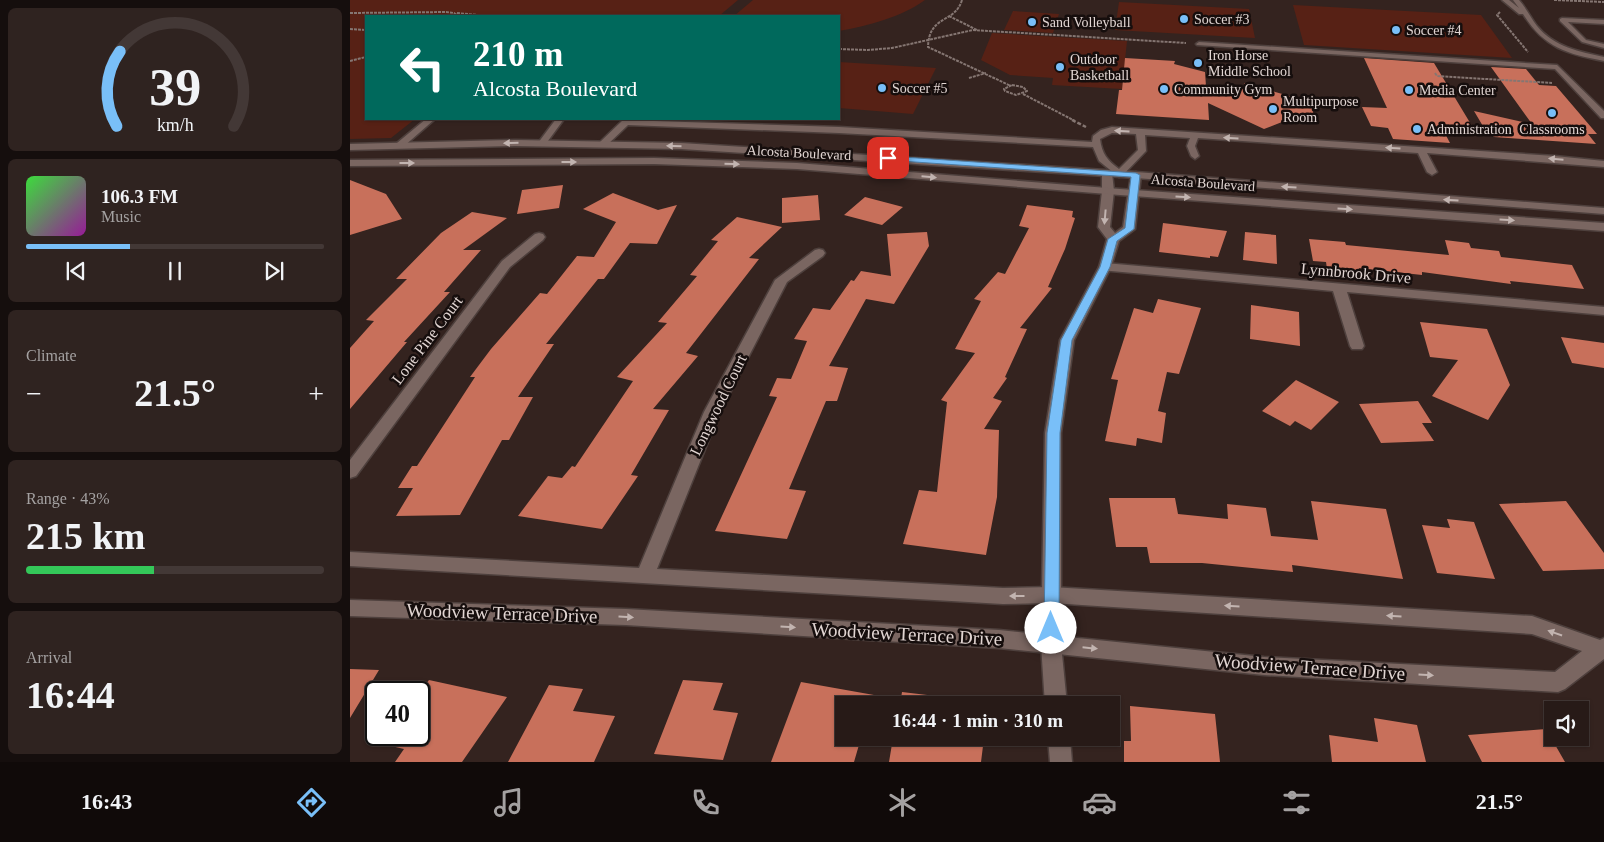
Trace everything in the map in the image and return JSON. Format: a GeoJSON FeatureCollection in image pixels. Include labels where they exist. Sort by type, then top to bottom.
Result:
{"type":"FeatureCollection","features":[{"type":"Feature","properties":{"kind":"street","name":"Alcosta Boulevard"},"geometry":{"type":"LineString","coordinates":[[350,147],[542,143],[681,146],[1136,175],[1604,211]]}},
{"type":"Feature","properties":{"kind":"street","name":"Alcosta Boulevard"},"geometry":{"type":"LineString","coordinates":[[350,163],[654,161],[778,166],[1134,194],[1604,227]]}},
{"type":"Feature","properties":{"kind":"street"},"geometry":{"type":"LineString","coordinates":[[1106,173],[1108,192],[1104,227],[1113,239]]}},
{"type":"Feature","properties":{"kind":"street"},"geometry":{"type":"LineString","coordinates":[[1055,696],[1051,644],[1054,433],[1067,340],[1105,267],[1113,239],[1129,229],[1136,175]]}},
{"type":"Feature","properties":{"kind":"street","name":"Lone Pine Court"},"geometry":{"type":"LineString","coordinates":[[350,472],[506,264],[539,237]]}},
{"type":"Feature","properties":{"kind":"street","name":"Longwood Court"},"geometry":{"type":"LineString","coordinates":[[645,576],[712,412],[782,280],[820,253]]}},
{"type":"Feature","properties":{"kind":"street","name":"Lynnbrook Drive"},"geometry":{"type":"LineString","coordinates":[[1105,267],[1604,311]]}},
{"type":"Feature","properties":{"kind":"street"},"geometry":{"type":"LineString","coordinates":[[1340,289],[1357,346]]}},
{"type":"Feature","properties":{"kind":"street","name":"Woodview Terrace Drive"},"geometry":{"type":"LineString","coordinates":[[350,559],[1003,596],[1051,595],[1532,625],[1603,648]]}},
{"type":"Feature","properties":{"kind":"street","name":"Woodview Terrace Drive"},"geometry":{"type":"LineString","coordinates":[[350,608],[626,617],[989,638],[1264,666],[1558,682],[1603,648]]}},
{"type":"Feature","properties":{"kind":"street"},"geometry":{"type":"LineString","coordinates":[[1060,746],[1061,762]]}},
{"type":"Feature","properties":{"kind":"lane"},"geometry":{"type":"LineString","coordinates":[[1505,0],[1531,21]]}},
{"type":"Feature","properties":{"kind":"lane"},"geometry":{"type":"LineString","coordinates":[[1516,0],[1537,30],[1554,45],[1576,53],[1604,59]]}},
{"type":"Feature","properties":{"kind":"lane"},"geometry":{"type":"LineString","coordinates":[[1604,22],[1562,20],[1584,41],[1604,46]]}},
{"type":"Feature","properties":{"kind":"lane"},"geometry":{"type":"LineString","coordinates":[[1199,44],[1557,67],[1604,116]]}},
{"type":"Feature","properties":{"kind":"lane"},"geometry":{"type":"LineString","coordinates":[[400,146],[430,120]]}},
{"type":"Feature","properties":{"kind":"lane"},"geometry":{"type":"LineString","coordinates":[[542,143],[559,120]]}},
{"type":"Feature","properties":{"kind":"lane"},"geometry":{"type":"LineString","coordinates":[[603,144],[626,122],[839,130],[1097,145]]}},
{"type":"Feature","properties":{"kind":"lane"},"geometry":{"type":"LineString","coordinates":[[1140,132],[1142,151],[1119,174],[1104,162],[1096,152],[1096,138],[1112,130],[1555,159],[1604,164]]}},
{"type":"Feature","properties":{"kind":"lane"},"geometry":{"type":"LineString","coordinates":[[1195,156],[1191,146],[1196,136]]}},
{"type":"Feature","properties":{"kind":"lane"},"geometry":{"type":"LineString","coordinates":[[1421,150],[1432,172]]}},
{"type":"Feature","properties":{"kind":"path"},"geometry":{"type":"LineString","coordinates":[[962,0],[962,5],[935,23],[928,40],[928,48],[1011,86],[1026,88],[1027,91],[1023,94]]}},
{"type":"Feature","properties":{"kind":"path"},"geometry":{"type":"LineString","coordinates":[[1554,0],[1604,2]]}},
{"type":"Feature","properties":{"kind":"path"},"geometry":{"type":"LineString","coordinates":[[350,13],[454,13],[477,15]]}},
{"type":"Feature","properties":{"kind":"path"},"geometry":{"type":"LineString","coordinates":[[948,15],[979,31]]}},
{"type":"Feature","properties":{"kind":"path"},"geometry":{"type":"LineString","coordinates":[[350,29],[365,30]]}},
{"type":"Feature","properties":{"kind":"path"},"geometry":{"type":"LineString","coordinates":[[840,49],[880,49],[966,31],[991,32]]}},
{"type":"Feature","properties":{"kind":"path"},"geometry":{"type":"LineString","coordinates":[[350,61],[365,57]]}},
{"type":"Feature","properties":{"kind":"path"},"geometry":{"type":"LineString","coordinates":[[968,78],[986,73]]}},
{"type":"Feature","properties":{"kind":"path"},"geometry":{"type":"LineString","coordinates":[[1011,86],[1004,88],[1005,91],[1012,94],[1023,94],[1101,135]]}},
{"type":"Feature","properties":{"kind":"shaded area"},"geometry":{"type":"Polygon","coordinates":[[[350,0],[738,0],[720,15],[365,15],[365,120],[414,120],[391,138],[350,139],[350,0]]]}},
{"type":"Feature","properties":{"kind":"shaded area"},"geometry":{"type":"Polygon","coordinates":[[[753,0],[925,0],[906,11],[884,20],[840,31],[840,15],[735,15],[753,0]]]}},
{"type":"Feature","properties":{"kind":"shaded area","name":"Soccer #3"},"geometry":{"type":"Polygon","coordinates":[[[1119,2],[1249,9],[1255,38],[1115,30],[1119,2]]]}},
{"type":"Feature","properties":{"kind":"shaded area","name":"Soccer #4"},"geometry":{"type":"Polygon","coordinates":[[[1293,5],[1481,15],[1512,58],[1304,45],[1293,5]]]}},
{"type":"Feature","properties":{"kind":"shaded area","name":"Sand Volleyball"},"geometry":{"type":"Polygon","coordinates":[[[1013,11],[1059,14],[1053,33],[1004,30],[1013,11]]]}},
{"type":"Feature","properties":{"kind":"shaded area","name":"Outdoor Basketball"},"geometry":{"type":"Polygon","coordinates":[[[992,33],[1127,41],[1122,89],[1052,85],[1053,78],[1010,75],[981,60],[992,33]]]}},
{"type":"Feature","properties":{"kind":"shaded area","name":"Soccer #5"},"geometry":{"type":"Polygon","coordinates":[[[840,62],[936,68],[913,114],[840,108],[840,62]]]}},
{"type":"Feature","properties":{"kind":"building","name":"Community Gym"},"geometry":{"type":"Polygon","coordinates":[[[1125,58],[1175,61],[1174,64],[1205,72],[1206,86],[1245,88],[1244,83],[1300,99],[1311,104],[1316,124],[1282,122],[1264,129],[1208,103],[1209,120],[1116,114],[1119,90],[1122,90],[1125,58]]]}},
{"type":"Feature","properties":{"kind":"building"},"geometry":{"type":"Polygon","coordinates":[[[1364,58],[1434,63],[1472,126],[1440,124],[1450,143],[1393,139],[1388,128],[1371,126],[1362,107],[1387,108],[1364,58]]]}},
{"type":"Feature","properties":{"kind":"building"},"geometry":{"type":"Polygon","coordinates":[[[1491,67],[1526,69],[1539,85],[1556,86],[1597,134],[1588,134],[1596,144],[1494,137],[1487,133],[1474,111],[1532,124],[1491,67]]]}},
{"type":"Feature","properties":{"kind":"building"},"geometry":{"type":"Polygon","coordinates":[[[350,180],[386,194],[402,219],[350,235],[350,180]]]}},
{"type":"Feature","properties":{"kind":"building"},"geometry":{"type":"Polygon","coordinates":[[[563,185],[559,208],[517,214],[522,190],[563,185]]]}},
{"type":"Feature","properties":{"kind":"building"},"geometry":{"type":"Polygon","coordinates":[[[613,193],[658,210],[677,205],[657,244],[630,243],[604,279],[598,279],[546,344],[554,344],[518,397],[533,397],[509,440],[502,440],[460,515],[396,516],[413,488],[398,488],[412,466],[417,466],[475,377],[470,377],[491,349],[540,293],[547,294],[577,256],[594,257],[616,222],[583,209],[613,193]]]}},
{"type":"Feature","properties":{"kind":"building"},"geometry":{"type":"Polygon","coordinates":[[[818,195],[820,220],[782,223],[782,198],[818,195]]]}},
{"type":"Feature","properties":{"kind":"building"},"geometry":{"type":"Polygon","coordinates":[[[865,197],[903,207],[882,225],[844,215],[865,197]]]}},
{"type":"Feature","properties":{"kind":"building"},"geometry":{"type":"Polygon","coordinates":[[[1027,205],[1073,211],[1072,217],[1075,218],[1065,249],[1048,287],[1052,288],[1020,328],[1027,329],[1005,377],[1007,378],[993,398],[1002,401],[984,429],[999,430],[997,497],[986,555],[903,544],[919,490],[937,492],[947,402],[941,400],[975,353],[955,349],[981,301],[974,299],[998,272],[1005,274],[1029,228],[1019,226],[1027,205]]]}},
{"type":"Feature","properties":{"kind":"building"},"geometry":{"type":"Polygon","coordinates":[[[472,212],[507,218],[463,250],[481,250],[444,292],[450,292],[404,342],[407,342],[350,409],[350,348],[374,321],[366,320],[407,279],[396,279],[441,233],[472,212]]]}},
{"type":"Feature","properties":{"kind":"building"},"geometry":{"type":"Polygon","coordinates":[[[737,217],[782,227],[749,258],[759,259],[686,353],[698,356],[653,409],[669,410],[631,475],[638,476],[602,529],[518,516],[548,476],[562,478],[572,466],[575,467],[633,381],[617,377],[667,323],[658,322],[697,276],[690,275],[718,241],[711,240],[737,217]]]}},
{"type":"Feature","properties":{"kind":"building"},"geometry":{"type":"Polygon","coordinates":[[[1163,223],[1227,231],[1218,257],[1210,256],[1210,258],[1159,252],[1163,223]]]}},
{"type":"Feature","properties":{"kind":"building"},"geometry":{"type":"Polygon","coordinates":[[[927,232],[929,246],[894,304],[866,299],[829,366],[848,368],[837,401],[826,401],[789,489],[806,491],[787,539],[715,531],[777,397],[769,396],[777,378],[791,379],[807,341],[794,339],[813,308],[830,310],[851,280],[854,281],[861,271],[891,276],[887,234],[927,232]]]}},
{"type":"Feature","properties":{"kind":"building"},"geometry":{"type":"Polygon","coordinates":[[[1245,232],[1276,235],[1277,264],[1243,260],[1245,232]]]}},
{"type":"Feature","properties":{"kind":"building"},"geometry":{"type":"Polygon","coordinates":[[[1309,239],[1345,242],[1346,245],[1449,255],[1445,240],[1469,243],[1471,248],[1499,251],[1501,257],[1572,265],[1584,289],[1510,281],[1511,284],[1422,272],[1422,275],[1359,268],[1360,272],[1327,269],[1326,262],[1313,261],[1309,239]]]}},
{"type":"Feature","properties":{"kind":"building"},"geometry":{"type":"Polygon","coordinates":[[[1158,299],[1201,308],[1179,374],[1167,372],[1158,411],[1166,413],[1162,443],[1137,438],[1136,446],[1105,441],[1118,380],[1111,379],[1134,308],[1153,313],[1158,299]]]}},
{"type":"Feature","properties":{"kind":"building"},"geometry":{"type":"Polygon","coordinates":[[[1251,305],[1299,312],[1300,346],[1250,339],[1251,305]]]}},
{"type":"Feature","properties":{"kind":"building"},"geometry":{"type":"Polygon","coordinates":[[[1420,322],[1487,329],[1510,385],[1488,420],[1432,396],[1458,360],[1430,357],[1420,322]]]}},
{"type":"Feature","properties":{"kind":"building"},"geometry":{"type":"Polygon","coordinates":[[[1561,337],[1604,343],[1604,368],[1572,363],[1561,337]]]}},
{"type":"Feature","properties":{"kind":"building"},"geometry":{"type":"Polygon","coordinates":[[[1296,380],[1339,402],[1311,430],[1295,421],[1290,426],[1262,411],[1296,380]]]}},
{"type":"Feature","properties":{"kind":"building"},"geometry":{"type":"Polygon","coordinates":[[[1418,401],[1432,423],[1422,423],[1434,441],[1381,443],[1359,404],[1418,401]]]}},
{"type":"Feature","properties":{"kind":"building"},"geometry":{"type":"Polygon","coordinates":[[[1109,498],[1175,498],[1178,514],[1228,519],[1227,504],[1266,508],[1271,536],[1318,540],[1311,501],[1386,509],[1403,579],[1292,565],[1293,572],[1202,563],[1150,563],[1147,547],[1116,547],[1109,498]]]}},
{"type":"Feature","properties":{"kind":"building"},"geometry":{"type":"Polygon","coordinates":[[[1566,501],[1604,553],[1604,569],[1543,571],[1499,504],[1566,501]]]}},
{"type":"Feature","properties":{"kind":"building"},"geometry":{"type":"Polygon","coordinates":[[[1447,519],[1474,522],[1495,579],[1437,573],[1422,525],[1450,528],[1447,519]]]}},
{"type":"Feature","properties":{"kind":"building"},"geometry":{"type":"Polygon","coordinates":[[[350,669],[379,670],[372,681],[365,681],[365,693],[350,718],[350,669]]]}},
{"type":"Feature","properties":{"kind":"building"},"geometry":{"type":"Polygon","coordinates":[[[429,680],[507,697],[462,762],[395,762],[404,749],[391,746],[430,746],[430,681],[429,680]]]}},
{"type":"Feature","properties":{"kind":"building"},"geometry":{"type":"Polygon","coordinates":[[[683,680],[723,683],[713,710],[738,713],[723,760],[654,754],[683,680]]]}},
{"type":"Feature","properties":{"kind":"building"},"geometry":{"type":"Polygon","coordinates":[[[801,682],[874,695],[835,696],[835,746],[859,746],[854,762],[771,762],[801,682]]]}},
{"type":"Feature","properties":{"kind":"building"},"geometry":{"type":"Polygon","coordinates":[[[549,685],[583,689],[573,711],[615,716],[594,762],[508,762],[549,685]]]}},
{"type":"Feature","properties":{"kind":"building"},"geometry":{"type":"Polygon","coordinates":[[[902,692],[936,696],[901,696],[902,692]]]}},
{"type":"Feature","properties":{"kind":"building"},"geometry":{"type":"Polygon","coordinates":[[[1130,706],[1215,714],[1220,762],[1124,762],[1124,741],[1131,741],[1130,706]]]}},
{"type":"Feature","properties":{"kind":"building"},"geometry":{"type":"Polygon","coordinates":[[[1374,718],[1417,725],[1426,762],[1332,762],[1329,735],[1378,742],[1374,718]]]}},
{"type":"Feature","properties":{"kind":"building"},"geometry":{"type":"Polygon","coordinates":[[[1544,729],[1544,746],[1556,746],[1565,762],[1482,762],[1468,735],[1544,729]]]}},
{"type":"Feature","properties":{"kind":"building"},"geometry":{"type":"Polygon","coordinates":[[[892,746],[983,746],[981,762],[889,762],[892,746]]]}},
{"type":"Feature","properties":{"kind":"place","name":"Soccer #3"},"geometry":{"type":"Point","coordinates":[1184,19]}},
{"type":"Feature","properties":{"kind":"place","name":"Sand Volleyball"},"geometry":{"type":"Point","coordinates":[1032,22]}},
{"type":"Feature","properties":{"kind":"place","name":"Soccer #4"},"geometry":{"type":"Point","coordinates":[1396,30]}},
{"type":"Feature","properties":{"kind":"place","name":"Iron Horse Middle School"},"geometry":{"type":"Point","coordinates":[1198,63]}},
{"type":"Feature","properties":{"kind":"place","name":"Outdoor Basketball"},"geometry":{"type":"Point","coordinates":[1060,67]}},
{"type":"Feature","properties":{"kind":"place","name":"Soccer #5"},"geometry":{"type":"Point","coordinates":[882,88]}},
{"type":"Feature","properties":{"kind":"place","name":"Community Gym"},"geometry":{"type":"Point","coordinates":[1164,89]}},
{"type":"Feature","properties":{"kind":"place","name":"Media Center"},"geometry":{"type":"Point","coordinates":[1409,90]}},
{"type":"Feature","properties":{"kind":"place","name":"Multipurpose Room"},"geometry":{"type":"Point","coordinates":[1273,109]}},
{"type":"Feature","properties":{"kind":"place","name":"Classrooms"},"geometry":{"type":"Point","coordinates":[1552,113]}},
{"type":"Feature","properties":{"kind":"place","name":"Administration"},"geometry":{"type":"Point","coordinates":[1417,129]}},
{"type":"Feature","properties":{"kind":"route"},"geometry":{"type":"LineString","coordinates":[[888,158],[1136,175],[1129,229],[1113,239],[1105,267],[1067,340],[1054,433],[1051,628]]}}]}
